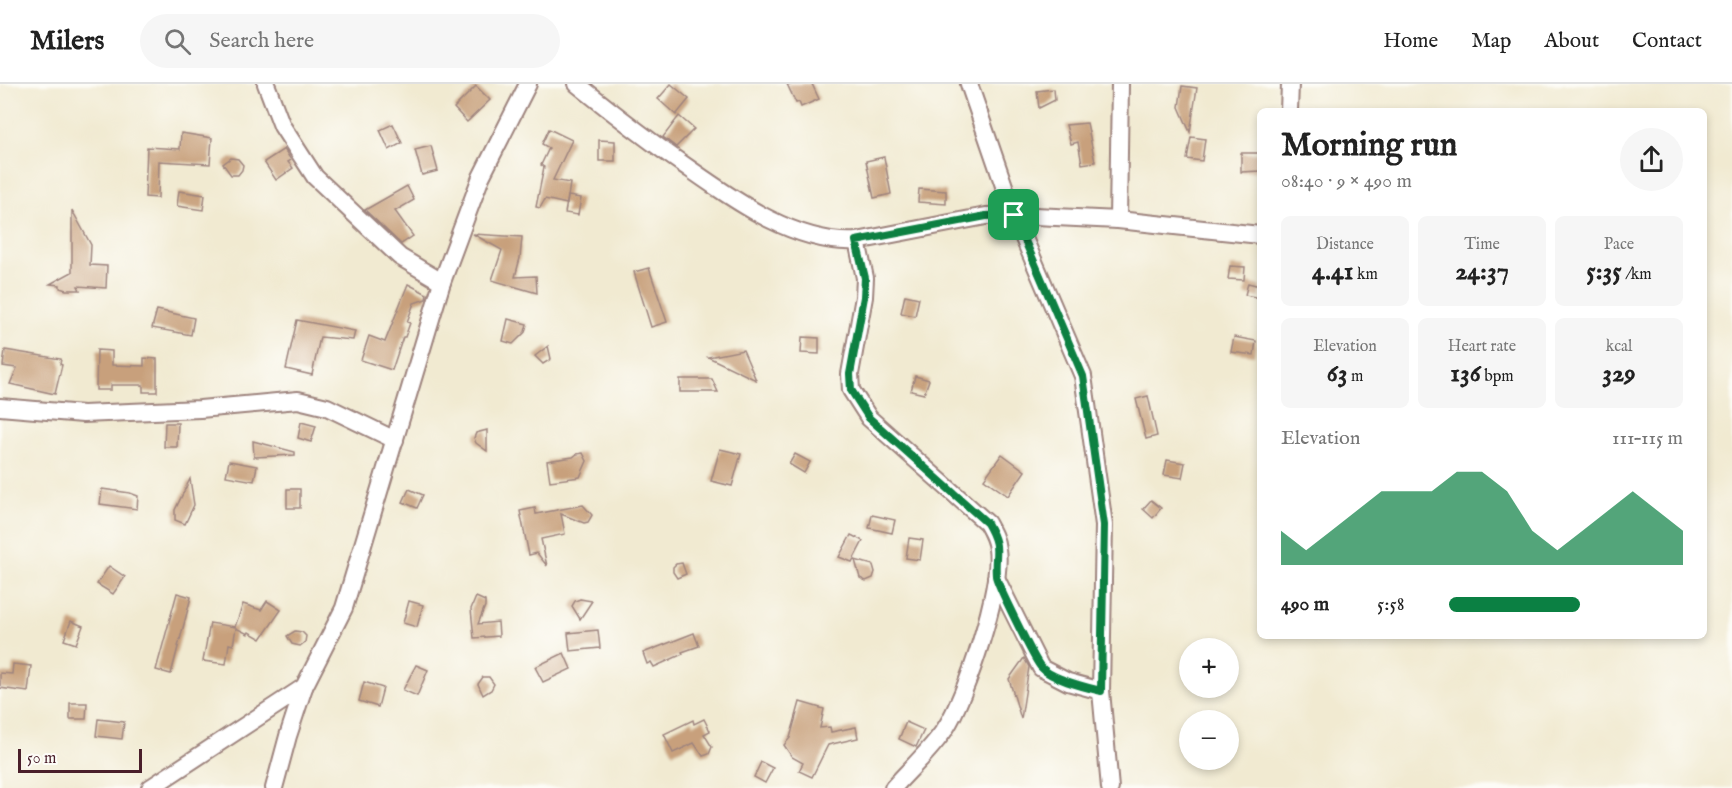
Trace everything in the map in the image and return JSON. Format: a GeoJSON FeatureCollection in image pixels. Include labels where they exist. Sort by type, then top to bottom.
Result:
{"type":"FeatureCollection","features":[{"type":"Feature","properties":{"kind":"street"},"geometry":{"type":"LineString","coordinates":[[267,84],[282,126],[315,177],[400,257],[442,282]]}},
{"type":"Feature","properties":{"kind":"street"},"geometry":{"type":"LineString","coordinates":[[274,788],[304,687],[344,608],[442,282],[481,177],[528,84]]}},
{"type":"Feature","properties":{"kind":"street"},"geometry":{"type":"LineString","coordinates":[[577,84],[672,157],[742,206],[778,223],[819,238],[838,242],[856,241],[986,216],[1014,215],[1118,220],[1257,235]]}},
{"type":"Feature","properties":{"kind":"street"},"geometry":{"type":"LineString","coordinates":[[969,84],[1014,215],[1083,376],[1104,525],[1101,691],[1110,788]]}},
{"type":"Feature","properties":{"kind":"street"},"geometry":{"type":"LineString","coordinates":[[1118,220],[1120,84]]}},
{"type":"Feature","properties":{"kind":"street"},"geometry":{"type":"LineString","coordinates":[[1289,108],[1290,84]]}},
{"type":"Feature","properties":{"kind":"street"},"geometry":{"type":"LineString","coordinates":[[856,241],[865,278],[864,297],[850,374],[851,390],[869,418],[987,523],[998,551],[996,578],[982,639],[952,716],[944,731],[893,788]]}},
{"type":"Feature","properties":{"kind":"street"},"geometry":{"type":"LineString","coordinates":[[0,407],[83,414],[200,409],[297,400],[327,407],[395,440]]}},
{"type":"Feature","properties":{"kind":"street"},"geometry":{"type":"LineString","coordinates":[[996,578],[1041,668],[1068,682],[1101,691]]}},
{"type":"Feature","properties":{"kind":"street"},"geometry":{"type":"LineString","coordinates":[[150,788],[304,687]]}},
{"type":"Feature","properties":{"kind":"building"},"geometry":{"type":"Polygon","coordinates":[[[671,84],[689,99],[676,115],[658,99],[671,84]]]}},
{"type":"Feature","properties":{"kind":"building"},"geometry":{"type":"Polygon","coordinates":[[[787,84],[812,84],[819,99],[801,107],[799,102],[796,103],[787,84]]]}},
{"type":"Feature","properties":{"kind":"building"},"geometry":{"type":"Polygon","coordinates":[[[476,86],[490,100],[467,122],[454,108],[476,86]]]}},
{"type":"Feature","properties":{"kind":"building"},"geometry":{"type":"Polygon","coordinates":[[[1182,86],[1197,88],[1190,132],[1179,107],[1182,86]]]}},
{"type":"Feature","properties":{"kind":"building"},"geometry":{"type":"Polygon","coordinates":[[[1054,89],[1055,100],[1039,108],[1037,91],[1054,89]]]}},
{"type":"Feature","properties":{"kind":"building"},"geometry":{"type":"Polygon","coordinates":[[[679,116],[694,129],[676,147],[663,137],[679,116]]]}},
{"type":"Feature","properties":{"kind":"building"},"geometry":{"type":"Polygon","coordinates":[[[1087,123],[1095,162],[1082,164],[1078,142],[1071,144],[1066,125],[1087,123]]]}},
{"type":"Feature","properties":{"kind":"building"},"geometry":{"type":"Polygon","coordinates":[[[393,124],[402,143],[389,150],[380,130],[393,124]]]}},
{"type":"Feature","properties":{"kind":"building"},"geometry":{"type":"Polygon","coordinates":[[[549,129],[572,140],[553,180],[570,183],[567,204],[545,199],[540,208],[536,207],[544,167],[541,165],[549,148],[542,144],[549,129]]]}},
{"type":"Feature","properties":{"kind":"building"},"geometry":{"type":"Polygon","coordinates":[[[181,133],[212,138],[210,164],[159,161],[158,198],[145,197],[147,147],[180,149],[181,133]]]}},
{"type":"Feature","properties":{"kind":"building"},"geometry":{"type":"Polygon","coordinates":[[[1191,137],[1205,139],[1202,161],[1187,159],[1191,137]]]}},
{"type":"Feature","properties":{"kind":"building"},"geometry":{"type":"Polygon","coordinates":[[[599,140],[615,141],[615,161],[599,161],[599,140]]]}},
{"type":"Feature","properties":{"kind":"building"},"geometry":{"type":"Polygon","coordinates":[[[431,146],[438,171],[422,175],[415,150],[431,146]]]}},
{"type":"Feature","properties":{"kind":"building"},"geometry":{"type":"Polygon","coordinates":[[[284,149],[291,160],[288,162],[293,168],[276,180],[264,162],[284,149]]]}},
{"type":"Feature","properties":{"kind":"building"},"geometry":{"type":"Polygon","coordinates":[[[1241,153],[1257,153],[1257,171],[1241,172],[1241,153]]]}},
{"type":"Feature","properties":{"kind":"building"},"geometry":{"type":"Polygon","coordinates":[[[884,157],[891,194],[874,198],[866,161],[884,157]]]}},
{"type":"Feature","properties":{"kind":"building"},"geometry":{"type":"Polygon","coordinates":[[[231,158],[238,159],[243,165],[238,175],[231,175],[223,164],[231,158]]]}},
{"type":"Feature","properties":{"kind":"building"},"geometry":{"type":"Polygon","coordinates":[[[407,186],[414,200],[395,211],[413,236],[401,244],[365,210],[407,186]]]}},
{"type":"Feature","properties":{"kind":"building"},"geometry":{"type":"Polygon","coordinates":[[[919,189],[946,191],[946,204],[918,202],[919,189]]]}},
{"type":"Feature","properties":{"kind":"building"},"geometry":{"type":"Polygon","coordinates":[[[179,191],[205,195],[203,210],[177,206],[179,191]]]}},
{"type":"Feature","properties":{"kind":"building"},"geometry":{"type":"Polygon","coordinates":[[[568,196],[581,198],[578,215],[565,213],[568,196]]]}},
{"type":"Feature","properties":{"kind":"building"},"geometry":{"type":"Polygon","coordinates":[[[72,210],[91,245],[90,265],[107,266],[106,288],[78,286],[80,290],[66,290],[60,288],[60,285],[50,284],[72,272],[72,210]]]}},
{"type":"Feature","properties":{"kind":"building"},"geometry":{"type":"Polygon","coordinates":[[[473,234],[522,237],[515,277],[536,276],[537,293],[492,280],[502,250],[473,234]]]}},
{"type":"Feature","properties":{"kind":"building"},"geometry":{"type":"Polygon","coordinates":[[[1230,266],[1245,267],[1244,280],[1228,279],[1230,266]]]}},
{"type":"Feature","properties":{"kind":"building"},"geometry":{"type":"Polygon","coordinates":[[[649,268],[667,322],[651,327],[634,272],[649,268]]]}},
{"type":"Feature","properties":{"kind":"building"},"geometry":{"type":"Polygon","coordinates":[[[1248,283],[1257,285],[1257,297],[1245,295],[1248,283]]]}},
{"type":"Feature","properties":{"kind":"building"},"geometry":{"type":"Polygon","coordinates":[[[408,284],[427,294],[426,299],[414,303],[407,322],[410,323],[392,370],[361,360],[369,336],[385,342],[408,284]]]}},
{"type":"Feature","properties":{"kind":"building"},"geometry":{"type":"Polygon","coordinates":[[[905,295],[919,298],[915,316],[901,313],[905,295]]]}},
{"type":"Feature","properties":{"kind":"building"},"geometry":{"type":"Polygon","coordinates":[[[157,310],[194,318],[191,335],[152,328],[157,310]]]}},
{"type":"Feature","properties":{"kind":"building"},"geometry":{"type":"Polygon","coordinates":[[[508,319],[527,324],[525,332],[513,344],[503,341],[508,319]]]}},
{"type":"Feature","properties":{"kind":"building"},"geometry":{"type":"Polygon","coordinates":[[[297,320],[355,331],[353,340],[320,337],[312,375],[286,369],[297,320]]]}},
{"type":"Feature","properties":{"kind":"building"},"geometry":{"type":"Polygon","coordinates":[[[802,337],[819,338],[819,354],[801,353],[802,337]]]}},
{"type":"Feature","properties":{"kind":"building"},"geometry":{"type":"Polygon","coordinates":[[[1234,337],[1256,341],[1254,355],[1231,352],[1234,337]]]}},
{"type":"Feature","properties":{"kind":"building"},"geometry":{"type":"Polygon","coordinates":[[[548,346],[551,359],[543,364],[535,356],[548,346]]]}},
{"type":"Feature","properties":{"kind":"building"},"geometry":{"type":"Polygon","coordinates":[[[5,350],[61,359],[60,364],[62,365],[55,394],[10,384],[17,368],[3,366],[5,350]]]}},
{"type":"Feature","properties":{"kind":"building"},"geometry":{"type":"Polygon","coordinates":[[[97,350],[112,351],[112,365],[144,366],[144,358],[157,359],[157,392],[143,392],[143,385],[111,385],[111,390],[96,390],[97,350]]]}},
{"type":"Feature","properties":{"kind":"building"},"geometry":{"type":"Polygon","coordinates":[[[743,350],[756,380],[708,357],[743,350]]]}},
{"type":"Feature","properties":{"kind":"building"},"geometry":{"type":"Polygon","coordinates":[[[915,376],[929,380],[924,394],[911,391],[915,376]]]}},
{"type":"Feature","properties":{"kind":"building"},"geometry":{"type":"Polygon","coordinates":[[[680,379],[712,379],[718,392],[680,392],[680,379]]]}},
{"type":"Feature","properties":{"kind":"building"},"geometry":{"type":"Polygon","coordinates":[[[1148,396],[1157,436],[1146,439],[1136,399],[1148,396]]]}},
{"type":"Feature","properties":{"kind":"building"},"geometry":{"type":"Polygon","coordinates":[[[301,422],[316,426],[311,442],[298,438],[301,422]]]}},
{"type":"Feature","properties":{"kind":"building"},"geometry":{"type":"Polygon","coordinates":[[[165,423],[178,423],[177,447],[164,447],[165,423]]]}},
{"type":"Feature","properties":{"kind":"building"},"geometry":{"type":"Polygon","coordinates":[[[487,430],[487,451],[476,443],[474,438],[476,433],[487,430]]]}},
{"type":"Feature","properties":{"kind":"building"},"geometry":{"type":"Polygon","coordinates":[[[253,441],[295,452],[295,455],[254,457],[253,441]]]}},
{"type":"Feature","properties":{"kind":"building"},"geometry":{"type":"Polygon","coordinates":[[[720,449],[741,454],[732,486],[711,481],[720,449]]]}},
{"type":"Feature","properties":{"kind":"building"},"geometry":{"type":"Polygon","coordinates":[[[583,453],[587,461],[580,477],[550,481],[547,461],[583,453]]]}},
{"type":"Feature","properties":{"kind":"building"},"geometry":{"type":"Polygon","coordinates":[[[795,454],[810,462],[804,473],[789,464],[795,454]]]}},
{"type":"Feature","properties":{"kind":"building"},"geometry":{"type":"Polygon","coordinates":[[[1002,454],[1025,471],[1008,496],[984,479],[1002,454]]]}},
{"type":"Feature","properties":{"kind":"building"},"geometry":{"type":"Polygon","coordinates":[[[1167,460],[1185,463],[1182,478],[1164,475],[1167,460]]]}},
{"type":"Feature","properties":{"kind":"building"},"geometry":{"type":"Polygon","coordinates":[[[229,461],[257,466],[254,481],[226,476],[229,461]]]}},
{"type":"Feature","properties":{"kind":"building"},"geometry":{"type":"Polygon","coordinates":[[[190,479],[194,505],[185,524],[175,520],[175,510],[190,479]]]}},
{"type":"Feature","properties":{"kind":"building"},"geometry":{"type":"Polygon","coordinates":[[[102,489],[138,496],[137,509],[100,504],[102,489]]]}},
{"type":"Feature","properties":{"kind":"building"},"geometry":{"type":"Polygon","coordinates":[[[287,489],[300,489],[300,508],[287,508],[287,489]]]}},
{"type":"Feature","properties":{"kind":"building"},"geometry":{"type":"Polygon","coordinates":[[[409,489],[423,495],[417,508],[403,502],[409,489]]]}},
{"type":"Feature","properties":{"kind":"building"},"geometry":{"type":"Polygon","coordinates":[[[1151,500],[1161,508],[1153,518],[1143,509],[1151,500]]]}},
{"type":"Feature","properties":{"kind":"building"},"geometry":{"type":"Polygon","coordinates":[[[583,505],[592,515],[588,522],[584,523],[561,514],[565,534],[541,539],[547,566],[537,553],[529,555],[520,511],[535,508],[536,514],[583,505]]]}},
{"type":"Feature","properties":{"kind":"building"},"geometry":{"type":"Polygon","coordinates":[[[872,515],[895,520],[892,533],[869,528],[872,515]]]}},
{"type":"Feature","properties":{"kind":"building"},"geometry":{"type":"Polygon","coordinates":[[[851,535],[863,541],[852,562],[839,557],[851,535]]]}},
{"type":"Feature","properties":{"kind":"building"},"geometry":{"type":"Polygon","coordinates":[[[909,538],[923,540],[920,560],[906,558],[909,538]]]}},
{"type":"Feature","properties":{"kind":"building"},"geometry":{"type":"Polygon","coordinates":[[[855,560],[873,565],[875,572],[873,578],[866,581],[860,578],[855,560]]]}},
{"type":"Feature","properties":{"kind":"building"},"geometry":{"type":"Polygon","coordinates":[[[682,563],[686,574],[677,578],[673,567],[682,563]]]}},
{"type":"Feature","properties":{"kind":"building"},"geometry":{"type":"Polygon","coordinates":[[[109,566],[125,577],[113,594],[97,584],[109,566]]]}},
{"type":"Feature","properties":{"kind":"building"},"geometry":{"type":"Polygon","coordinates":[[[177,593],[191,597],[171,674],[156,670],[177,593]]]}},
{"type":"Feature","properties":{"kind":"building"},"geometry":{"type":"Polygon","coordinates":[[[476,597],[485,601],[478,624],[498,622],[499,636],[474,638],[471,609],[476,597]]]}},
{"type":"Feature","properties":{"kind":"building"},"geometry":{"type":"Polygon","coordinates":[[[580,599],[592,601],[580,619],[572,606],[580,599]]]}},
{"type":"Feature","properties":{"kind":"building"},"geometry":{"type":"Polygon","coordinates":[[[267,601],[281,610],[261,639],[236,628],[233,645],[229,644],[226,664],[203,661],[210,623],[235,627],[243,604],[261,610],[267,601]]]}},
{"type":"Feature","properties":{"kind":"building"},"geometry":{"type":"Polygon","coordinates":[[[409,601],[423,605],[417,627],[403,623],[409,601]]]}},
{"type":"Feature","properties":{"kind":"building"},"geometry":{"type":"Polygon","coordinates":[[[71,621],[83,626],[76,644],[64,640],[71,621]]]}},
{"type":"Feature","properties":{"kind":"building"},"geometry":{"type":"Polygon","coordinates":[[[598,630],[600,648],[570,651],[568,633],[598,630]]]}},
{"type":"Feature","properties":{"kind":"building"},"geometry":{"type":"Polygon","coordinates":[[[295,631],[302,632],[306,636],[305,642],[300,646],[292,644],[287,636],[295,631]]]}},
{"type":"Feature","properties":{"kind":"building"},"geometry":{"type":"Polygon","coordinates":[[[694,633],[699,646],[654,667],[651,662],[647,664],[643,653],[694,633]]]}},
{"type":"Feature","properties":{"kind":"building"},"geometry":{"type":"Polygon","coordinates":[[[564,653],[571,669],[543,682],[535,667],[564,653]]]}},
{"type":"Feature","properties":{"kind":"building"},"geometry":{"type":"Polygon","coordinates":[[[1024,658],[1029,667],[1021,719],[1009,679],[1024,658]]]}},
{"type":"Feature","properties":{"kind":"building"},"geometry":{"type":"Polygon","coordinates":[[[13,664],[31,666],[28,692],[0,688],[0,673],[12,674],[13,664]]]}},
{"type":"Feature","properties":{"kind":"building"},"geometry":{"type":"Polygon","coordinates":[[[416,665],[428,670],[417,696],[403,690],[416,665]]]}},
{"type":"Feature","properties":{"kind":"building"},"geometry":{"type":"Polygon","coordinates":[[[483,677],[489,677],[494,684],[491,690],[483,695],[478,684],[483,677]]]}},
{"type":"Feature","properties":{"kind":"building"},"geometry":{"type":"Polygon","coordinates":[[[364,682],[383,688],[378,707],[359,701],[364,682]]]}},
{"type":"Feature","properties":{"kind":"building"},"geometry":{"type":"Polygon","coordinates":[[[800,702],[824,709],[820,728],[830,727],[831,732],[856,727],[858,738],[828,745],[812,777],[799,771],[803,763],[792,757],[784,745],[790,738],[800,702]]]}},
{"type":"Feature","properties":{"kind":"building"},"geometry":{"type":"Polygon","coordinates":[[[70,703],[87,703],[86,719],[70,719],[70,703]]]}},
{"type":"Feature","properties":{"kind":"building"},"geometry":{"type":"Polygon","coordinates":[[[98,719],[124,722],[122,739],[96,736],[98,719]]]}},
{"type":"Feature","properties":{"kind":"building"},"geometry":{"type":"Polygon","coordinates":[[[704,719],[710,731],[704,734],[712,747],[709,754],[703,756],[694,743],[673,753],[664,734],[693,720],[694,724],[704,719]]]}},
{"type":"Feature","properties":{"kind":"building"},"geometry":{"type":"Polygon","coordinates":[[[906,722],[924,730],[916,747],[899,739],[906,722]]]}},
{"type":"Feature","properties":{"kind":"building"},"geometry":{"type":"Polygon","coordinates":[[[761,762],[773,768],[765,783],[754,777],[761,762]]]}},
{"type":"Feature","properties":{"kind":"route"},"geometry":{"type":"LineString","coordinates":[[1014,215],[1083,376],[1104,525],[1101,691],[1068,682],[1041,668],[996,578],[998,551],[987,523],[869,418],[851,390],[850,374],[864,297],[865,278],[856,241],[986,216],[1014,215]]}}]}
